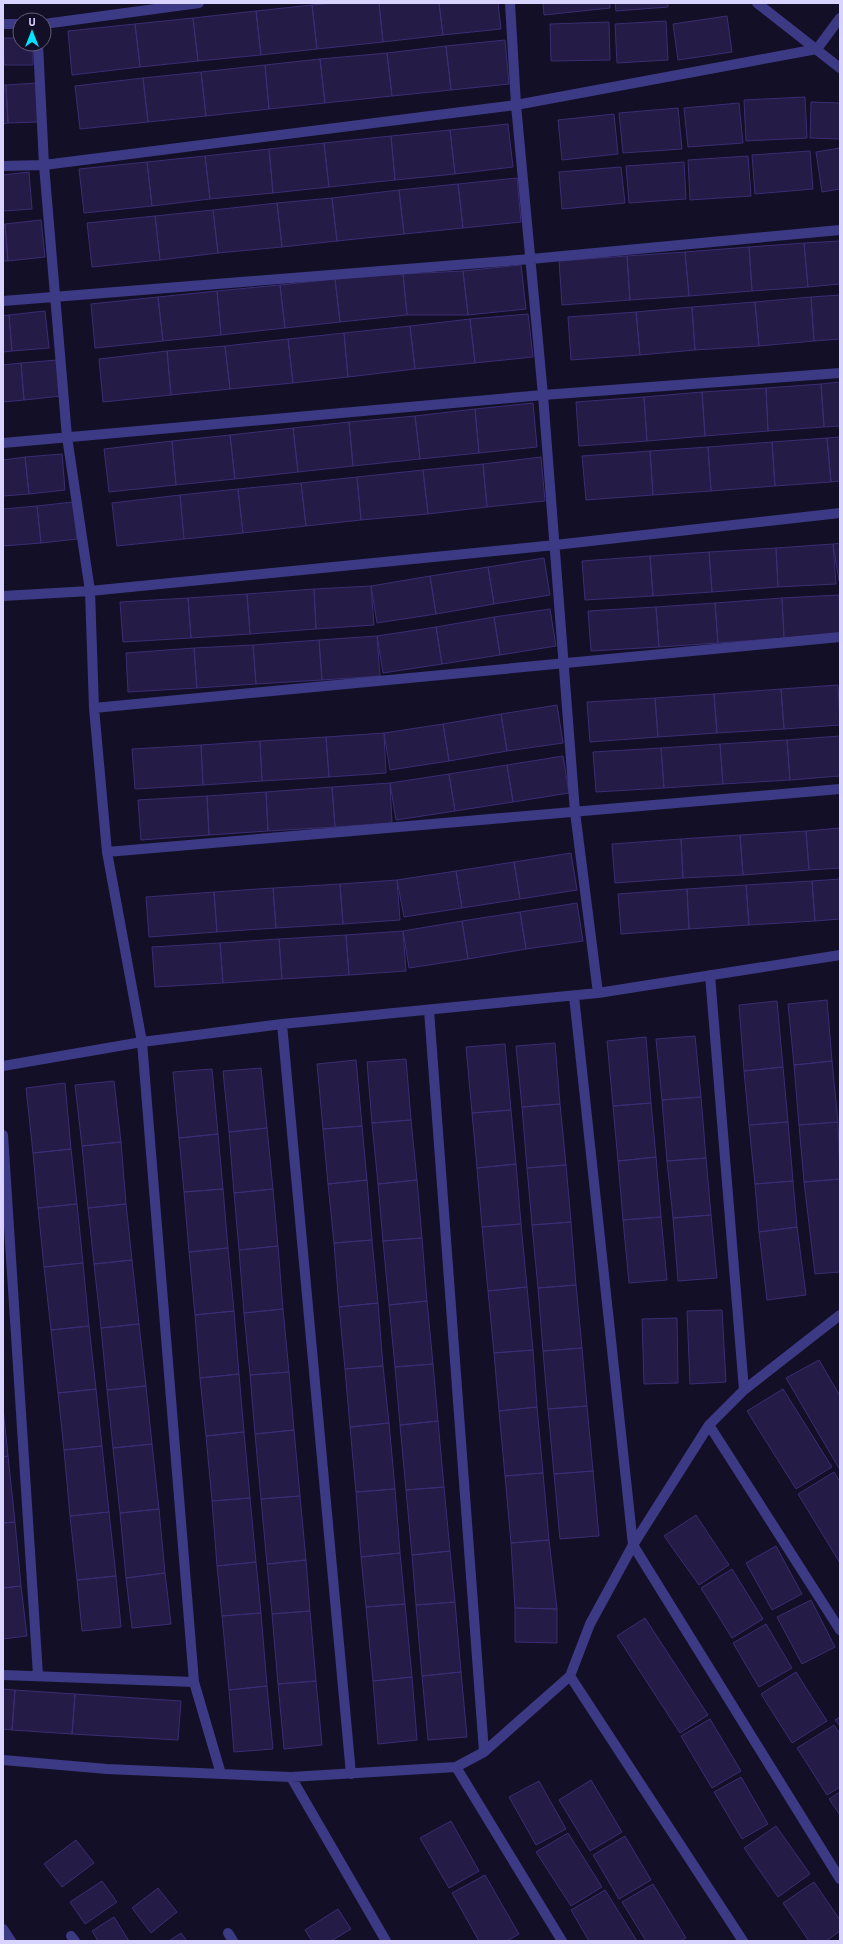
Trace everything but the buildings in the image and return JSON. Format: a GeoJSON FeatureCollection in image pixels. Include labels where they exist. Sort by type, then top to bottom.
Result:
{"type":"FeatureCollection","features":[{"type":"Feature","properties":{"kind":"street"},"geometry":{"type":"LineString","coordinates":[[52,23],[199,3]]}},
{"type":"Feature","properties":{"kind":"street"},"geometry":{"type":"LineString","coordinates":[[510,3],[516,105],[543,395],[555,545],[562,663],[575,812],[598,993]]}},
{"type":"Feature","properties":{"kind":"street"},"geometry":{"type":"LineString","coordinates":[[757,3],[840,68]]}},
{"type":"Feature","properties":{"kind":"street"},"geometry":{"type":"LineString","coordinates":[[3,166],[44,165],[516,105],[817,49],[840,18]]}},
{"type":"Feature","properties":{"kind":"street"},"geometry":{"type":"LineString","coordinates":[[38,52],[44,165],[66,437],[90,591],[94,708],[107,852],[142,1042],[194,1682],[221,1774]]}},
{"type":"Feature","properties":{"kind":"street"},"geometry":{"type":"LineString","coordinates":[[3,301],[530,259],[840,230]]}},
{"type":"Feature","properties":{"kind":"street"},"geometry":{"type":"LineString","coordinates":[[3,443],[543,395],[840,373]]}},
{"type":"Feature","properties":{"kind":"street"},"geometry":{"type":"LineString","coordinates":[[3,596],[90,591],[555,545],[840,513]]}},
{"type":"Feature","properties":{"kind":"street"},"geometry":{"type":"LineString","coordinates":[[94,708],[840,637]]}},
{"type":"Feature","properties":{"kind":"street"},"geometry":{"type":"LineString","coordinates":[[107,852],[840,789]]}},
{"type":"Feature","properties":{"kind":"street"},"geometry":{"type":"LineString","coordinates":[[3,1066],[142,1042],[282,1024],[598,993],[840,955]]}},
{"type":"Feature","properties":{"kind":"street"},"geometry":{"type":"LineString","coordinates":[[710,975],[744,1390]]}},
{"type":"Feature","properties":{"kind":"street"},"geometry":{"type":"LineString","coordinates":[[574,996],[633,1545],[840,1879]]}},
{"type":"Feature","properties":{"kind":"street"},"geometry":{"type":"LineString","coordinates":[[429,1010],[484,1752]]}},
{"type":"Feature","properties":{"kind":"street"},"geometry":{"type":"LineString","coordinates":[[282,1024],[351,1774]]}},
{"type":"Feature","properties":{"kind":"street"},"geometry":{"type":"LineString","coordinates":[[3,1135],[38,1675]]}},
{"type":"Feature","properties":{"kind":"street"},"geometry":{"type":"LineString","coordinates":[[3,1760],[107,1770],[291,1777],[456,1767],[484,1752],[570,1676],[590,1624],[633,1545],[709,1425],[744,1390],[838,1321]]}},
{"type":"Feature","properties":{"kind":"street"},"geometry":{"type":"LineString","coordinates":[[709,1425],[840,1630]]}},
{"type":"Feature","properties":{"kind":"street"},"geometry":{"type":"LineString","coordinates":[[3,1674],[194,1682]]}},
{"type":"Feature","properties":{"kind":"street"},"geometry":{"type":"LineString","coordinates":[[570,1676],[743,1941]]}},
{"type":"Feature","properties":{"kind":"street"},"geometry":{"type":"LineString","coordinates":[[456,1767],[562,1941]]}},
{"type":"Feature","properties":{"kind":"street"},"geometry":{"type":"LineString","coordinates":[[291,1777],[386,1941]]}},
{"type":"Feature","properties":{"kind":"street"},"geometry":{"type":"LineString","coordinates":[[3,1929],[11,1941]]}}]}
